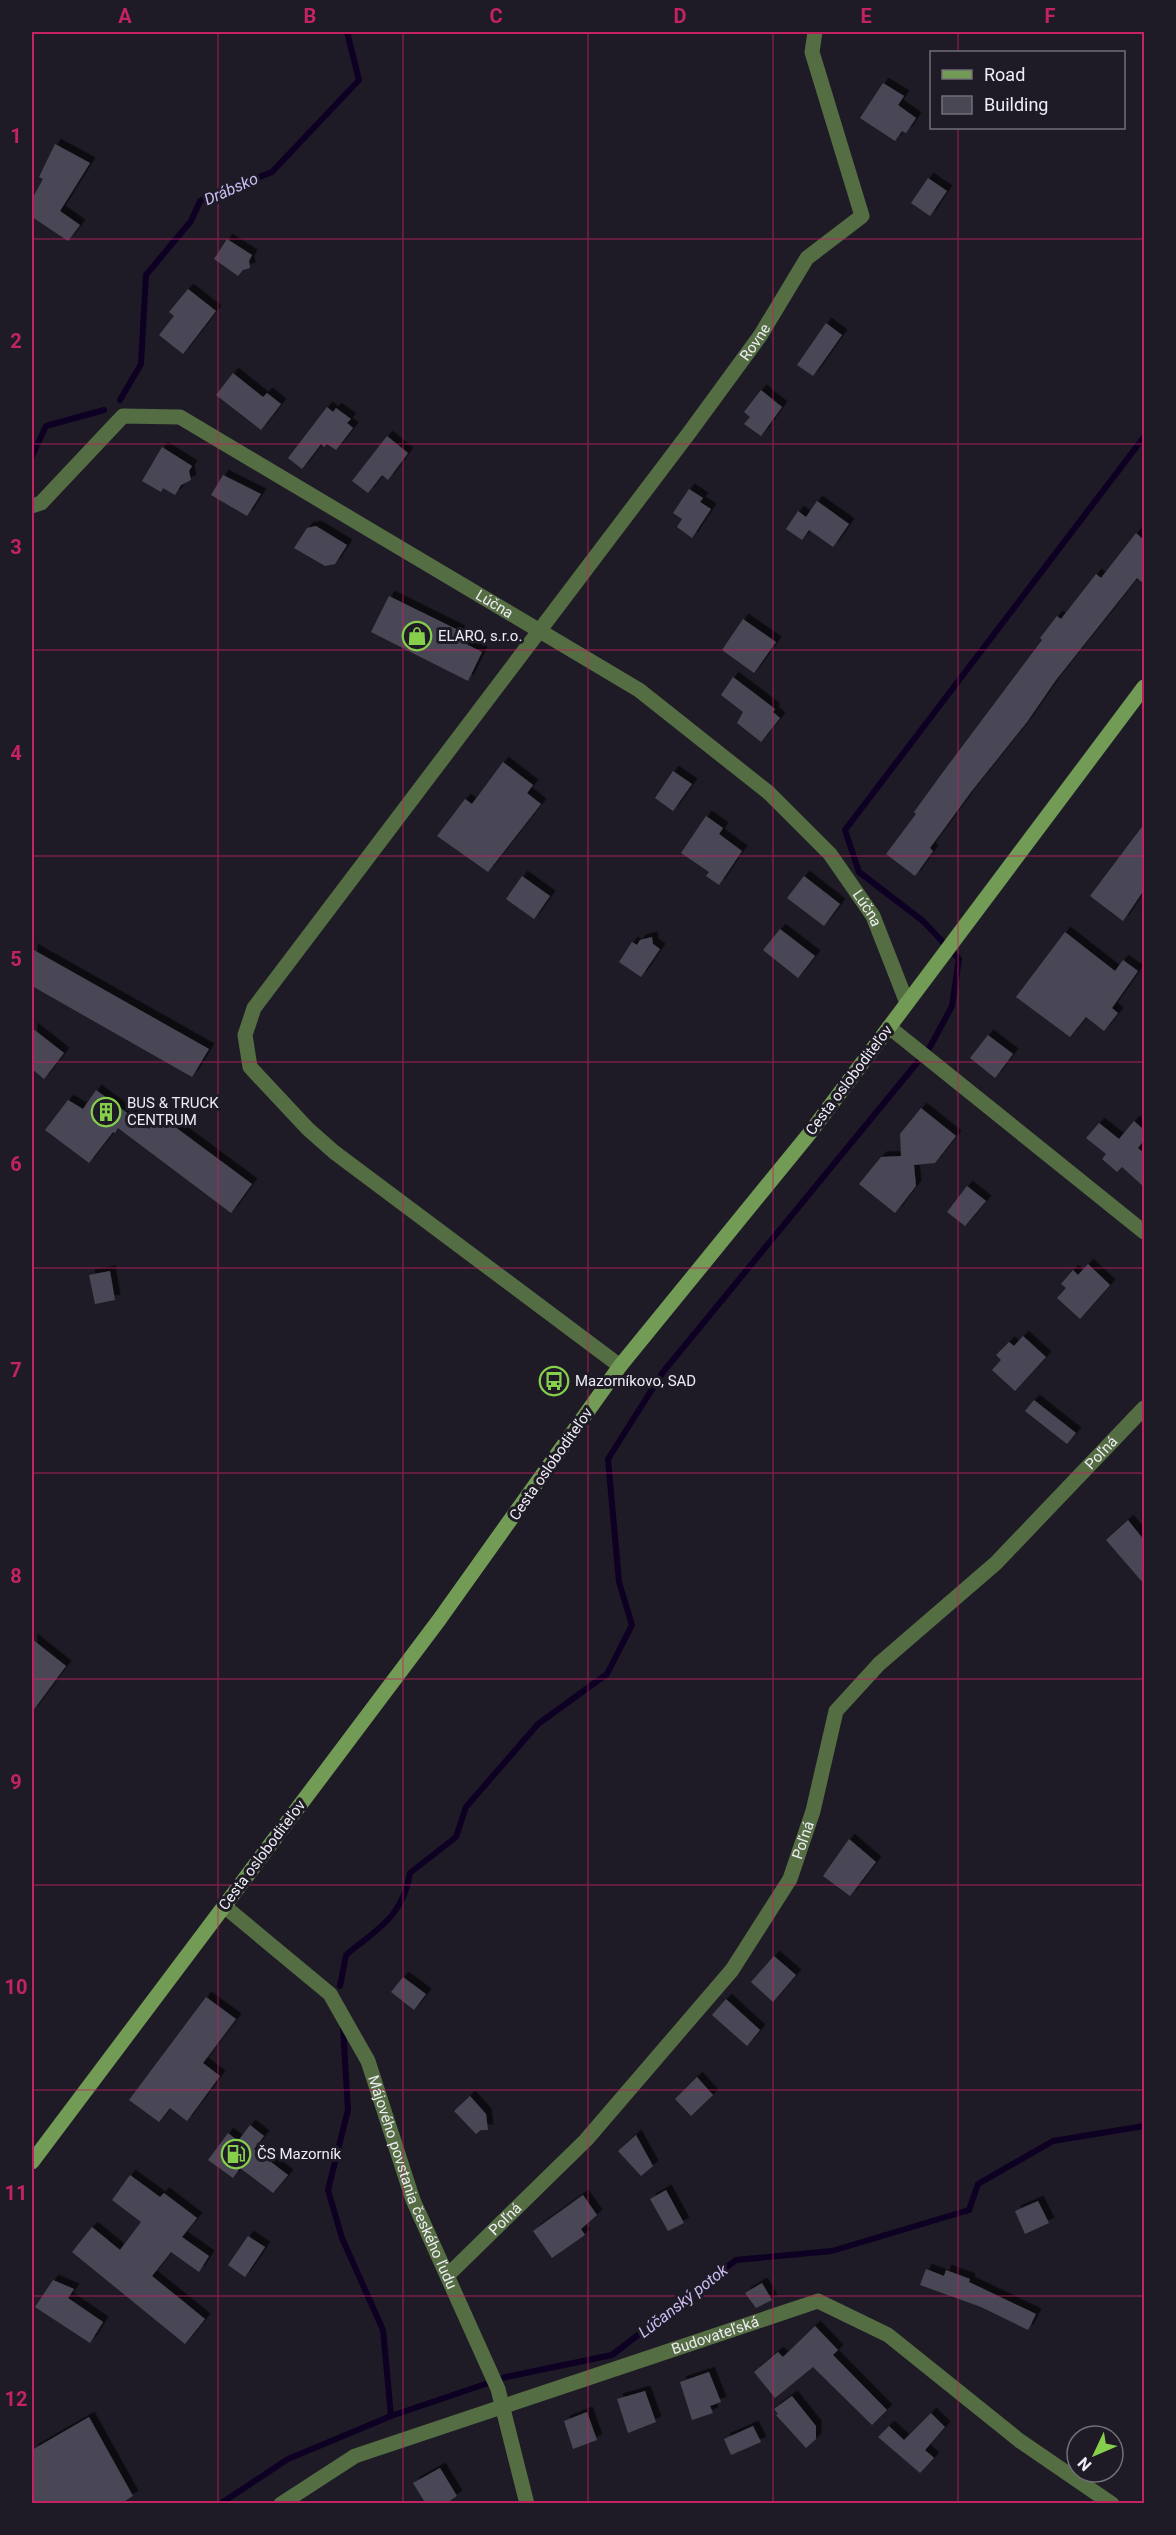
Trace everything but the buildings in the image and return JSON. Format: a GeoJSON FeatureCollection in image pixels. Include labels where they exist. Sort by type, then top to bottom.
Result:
{"type":"FeatureCollection","features":[{"type":"Feature","properties":{"kind":"main road","name":"Cesta osloboditeľov"},"geometry":{"type":"LineString","coordinates":[[32,2162],[439,1620],[620,1366],[809,1134],[1144,687]]}},
{"type":"Feature","properties":{"kind":"street","name":"Rovne"},"geometry":{"type":"LineString","coordinates":[[540,631],[760,336],[807,258],[862,216],[812,52],[816,32]]}},
{"type":"Feature","properties":{"kind":"street","name":"Lúčna"},"geometry":{"type":"LineString","coordinates":[[32,506],[41,503],[123,416],[180,417],[639,690],[769,793],[830,854],[873,916],[908,1003]]}},
{"type":"Feature","properties":{"kind":"street"},"geometry":{"type":"LineString","coordinates":[[540,631],[254,1008],[245,1035],[250,1067],[325,1144],[620,1366]]}},
{"type":"Feature","properties":{"kind":"street"},"geometry":{"type":"LineString","coordinates":[[889,1027],[1144,1232]]}},
{"type":"Feature","properties":{"kind":"street","name":"Poľná"},"geometry":{"type":"LineString","coordinates":[[448,2275],[586,2140],[732,1970],[790,1879],[813,1811],[836,1711],[879,1664],[996,1563],[1144,1408]]}},
{"type":"Feature","properties":{"kind":"street","name":"Májového povstania českého ľudu"},"geometry":{"type":"LineString","coordinates":[[224,1906],[330,1994],[368,2061],[413,2200],[498,2389],[526,2504]]}},
{"type":"Feature","properties":{"kind":"street","name":"Budovateľská"},"geometry":{"type":"LineString","coordinates":[[281,2504],[355,2456],[818,2301],[888,2336],[1020,2441],[1112,2504]]}},
{"type":"Feature","properties":{"kind":"waterway","name":"Drábsko"},"geometry":{"type":"LineString","coordinates":[[120,400],[141,364],[146,275],[191,221],[200,201],[272,172],[359,80],[347,32]]}},
{"type":"Feature","properties":{"kind":"waterway","name":"Drábsko"},"geometry":{"type":"LineString","coordinates":[[32,456],[46,426],[104,410]]}},
{"type":"Feature","properties":{"kind":"waterway"},"geometry":{"type":"LineString","coordinates":[[340,1986],[346,1955],[387,1921],[395,1911],[407,1888],[410,1873],[456,1837],[466,1807],[538,1724],[607,1674],[632,1625],[619,1582],[608,1459],[663,1372],[930,1047],[952,1006],[959,959],[923,921],[859,872],[845,830],[1144,437]]}},
{"type":"Feature","properties":{"kind":"waterway"},"geometry":{"type":"LineString","coordinates":[[343,2027],[348,2110],[328,2190],[342,2238],[383,2330],[391,2416]]}},
{"type":"Feature","properties":{"kind":"waterway","name":"Lúčanský potok"},"geometry":{"type":"LineString","coordinates":[[220,2504],[288,2459],[391,2416],[506,2377],[612,2355],[736,2260],[832,2251],[969,2210],[978,2184],[1053,2141],[1144,2126]]}},
{"type":"Feature","properties":{"kind":"place","name":"ELARO, s.r.o."},"geometry":{"type":"Point","coordinates":[417,636]}},
{"type":"Feature","properties":{"kind":"place","name":"BUS & TRUCK CENTRUM"},"geometry":{"type":"Point","coordinates":[106,1112]}},
{"type":"Feature","properties":{"kind":"place","name":"Mazorníkovo, SAD"},"geometry":{"type":"Point","coordinates":[554,1381]}},
{"type":"Feature","properties":{"kind":"place","name":"ČS Mazorník"},"geometry":{"type":"Point","coordinates":[236,2154]}}]}
